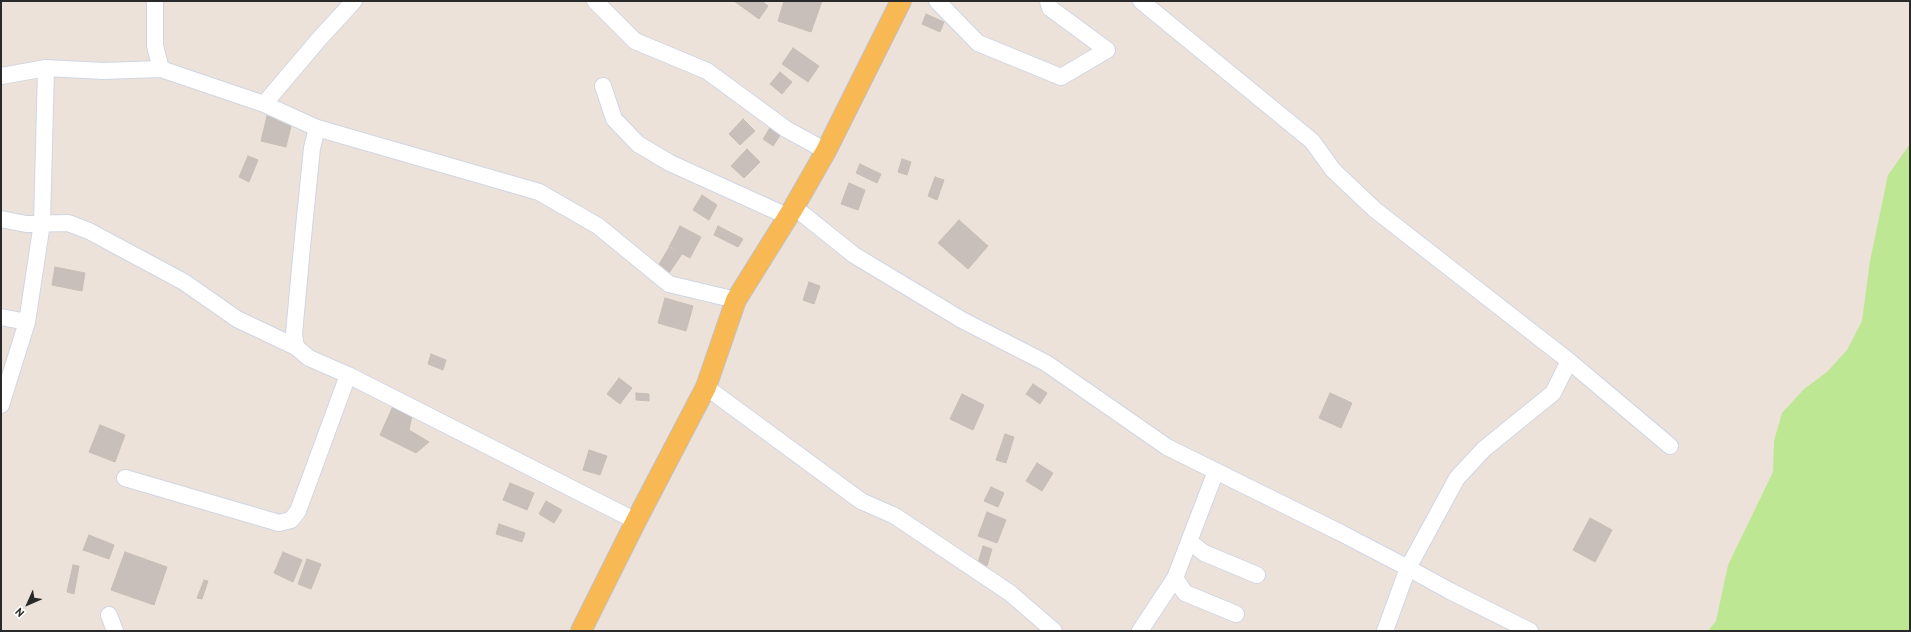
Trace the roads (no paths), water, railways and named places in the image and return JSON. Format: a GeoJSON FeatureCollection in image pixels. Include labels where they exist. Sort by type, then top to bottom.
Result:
{"type":"FeatureCollection","features":[{"type":"Feature","properties":{"kind":"main road"},"geometry":{"type":"LineString","coordinates":[[581,631],[636,520],[706,387],[736,300],[826,151],[901,1]]}},
{"type":"Feature","properties":{"kind":"street"},"geometry":{"type":"LineString","coordinates":[[155,1],[153,29],[155,46],[161,69]]}},
{"type":"Feature","properties":{"kind":"street"},"geometry":{"type":"LineString","coordinates":[[264,104],[320,38],[354,1]]}},
{"type":"Feature","properties":{"kind":"street"},"geometry":{"type":"LineString","coordinates":[[595,1],[635,41],[707,71],[786,129],[826,151]]}},
{"type":"Feature","properties":{"kind":"street"},"geometry":{"type":"LineString","coordinates":[[937,1],[978,43],[1061,77],[1107,50],[1050,8],[1048,1]]}},
{"type":"Feature","properties":{"kind":"street"},"geometry":{"type":"LineString","coordinates":[[1140,1],[1312,141],[1333,170],[1374,209],[1569,361],[1670,446]]}},
{"type":"Feature","properties":{"kind":"street"},"geometry":{"type":"LineString","coordinates":[[1,405],[27,322],[42,223],[46,68]]}},
{"type":"Feature","properties":{"kind":"street"},"geometry":{"type":"LineString","coordinates":[[1,76],[46,68],[103,71],[161,69],[264,104],[317,128],[539,192],[598,226],[668,284],[736,300]]}},
{"type":"Feature","properties":{"kind":"street"},"geometry":{"type":"LineString","coordinates":[[603,86],[614,119],[638,144],[670,163],[790,212],[854,255],[962,320],[1046,363],[1167,447],[1530,631]]}},
{"type":"Feature","properties":{"kind":"street"},"geometry":{"type":"LineString","coordinates":[[296,347],[294,334],[303,240],[312,148],[317,128]]}},
{"type":"Feature","properties":{"kind":"street"},"geometry":{"type":"LineString","coordinates":[[1,219],[26,224],[68,223],[89,231],[184,282],[237,319],[296,347],[309,358],[348,375],[636,520]]}},
{"type":"Feature","properties":{"kind":"street"},"geometry":{"type":"LineString","coordinates":[[1,317],[27,322]]}},
{"type":"Feature","properties":{"kind":"street"},"geometry":{"type":"LineString","coordinates":[[1385,631],[1408,568],[1457,478],[1484,449],[1553,393],[1569,361]]}},
{"type":"Feature","properties":{"kind":"street"},"geometry":{"type":"LineString","coordinates":[[125,478],[279,522],[291,520],[298,511],[348,375]]}},
{"type":"Feature","properties":{"kind":"street"},"geometry":{"type":"LineString","coordinates":[[706,387],[861,501],[895,516],[1010,593],[1054,631]]}},
{"type":"Feature","properties":{"kind":"street"},"geometry":{"type":"LineString","coordinates":[[1140,631],[1175,578],[1216,471]]}},
{"type":"Feature","properties":{"kind":"street"},"geometry":{"type":"LineString","coordinates":[[1190,542],[1204,553],[1256,575]]}},
{"type":"Feature","properties":{"kind":"street"},"geometry":{"type":"LineString","coordinates":[[1175,578],[1185,593],[1236,614]]}},
{"type":"Feature","properties":{"kind":"street"},"geometry":{"type":"LineString","coordinates":[[109,615],[115,631]]}}]}
